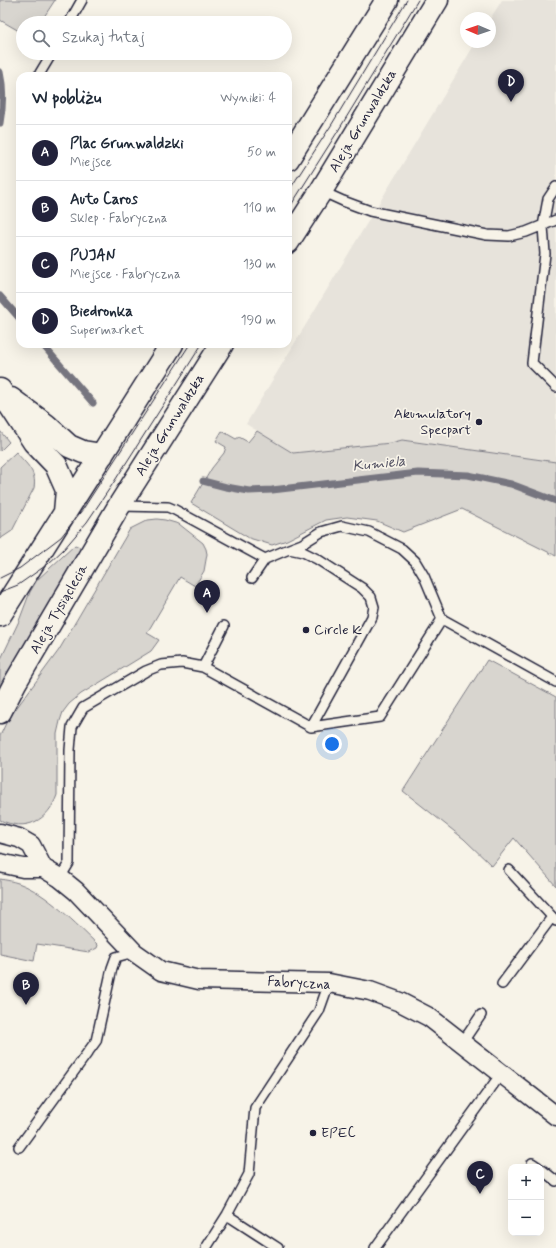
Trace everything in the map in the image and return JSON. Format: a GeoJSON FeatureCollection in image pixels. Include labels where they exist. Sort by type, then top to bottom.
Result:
{"type":"FeatureCollection","features":[{"type":"Feature","properties":{"kind":"main road"},"geometry":{"type":"LineString","coordinates":[[292,153],[387,0]]}},
{"type":"Feature","properties":{"kind":"main road","name":"Aleja Grunwaldzka"},"geometry":{"type":"LineString","coordinates":[[292,236],[437,0]]}},
{"type":"Feature","properties":{"kind":"main road"},"geometry":{"type":"LineString","coordinates":[[0,615],[169,348]]}},
{"type":"Feature","properties":{"kind":"main road","name":"Aleja Grunwaldzka"},"geometry":{"type":"LineString","coordinates":[[119,506],[219,348]]}},
{"type":"Feature","properties":{"kind":"main road"},"geometry":{"type":"LineString","coordinates":[[0,391],[46,425],[69,446],[83,452],[102,455]]}},
{"type":"Feature","properties":{"kind":"main road"},"geometry":{"type":"LineString","coordinates":[[0,391],[34,442],[56,464],[67,490],[65,512]]}},
{"type":"Feature","properties":{"kind":"main road","name":"Aleja Tysiąclecia"},"geometry":{"type":"LineString","coordinates":[[0,712],[15,683],[119,506]]}},
{"type":"Feature","properties":{"kind":"street"},"geometry":{"type":"LineString","coordinates":[[0,833],[19,838],[31,845],[43,868],[23,868],[0,862]]}},
{"type":"Feature","properties":{"kind":"street","name":"Fabryczna"},"geometry":{"type":"LineString","coordinates":[[43,868],[60,878],[76,891],[134,952],[161,971],[199,980],[329,983],[370,991],[400,1002],[429,1017],[556,1116]]}},
{"type":"Feature","properties":{"kind":"lane"},"geometry":{"type":"LineString","coordinates":[[73,16],[82,0]]}},
{"type":"Feature","properties":{"kind":"lane"},"geometry":{"type":"LineString","coordinates":[[41,72],[48,60]]}},
{"type":"Feature","properties":{"kind":"lane"},"geometry":{"type":"LineString","coordinates":[[556,187],[548,199],[543,226],[545,254],[532,363],[556,387]]}},
{"type":"Feature","properties":{"kind":"lane"},"geometry":{"type":"LineString","coordinates":[[321,190],[343,201],[370,211],[487,236],[509,236],[526,232],[556,220]]}},
{"type":"Feature","properties":{"kind":"lane"},"geometry":{"type":"LineString","coordinates":[[119,506],[168,507],[265,559]]}},
{"type":"Feature","properties":{"kind":"lane"},"geometry":{"type":"LineString","coordinates":[[252,578],[265,559],[302,544],[321,532],[342,526],[369,532],[402,549],[414,562],[424,576],[442,619],[556,682]]}},
{"type":"Feature","properties":{"kind":"lane"},"geometry":{"type":"LineString","coordinates":[[289,550],[303,552],[317,559],[362,588],[371,597],[374,607],[372,617],[311,727]]}},
{"type":"Feature","properties":{"kind":"lane"},"geometry":{"type":"LineString","coordinates":[[60,878],[69,863],[70,750],[72,727],[83,708],[146,671],[161,665],[182,663],[204,667],[311,727],[380,717],[442,619]]}},
{"type":"Feature","properties":{"kind":"lane"},"geometry":{"type":"LineString","coordinates":[[204,667],[224,626]]}},
{"type":"Feature","properties":{"kind":"lane"},"geometry":{"type":"LineString","coordinates":[[502,984],[554,919],[509,870]]}},
{"type":"Feature","properties":{"kind":"lane"},"geometry":{"type":"LineString","coordinates":[[19,1147],[96,1041],[112,968],[116,957],[134,952]]}},
{"type":"Feature","properties":{"kind":"lane"},"geometry":{"type":"LineString","coordinates":[[206,1248],[227,1215],[249,1174],[255,1108],[319,1011],[329,983]]}},
{"type":"Feature","properties":{"kind":"lane"},"geometry":{"type":"LineString","coordinates":[[462,1043],[481,1015]]}},
{"type":"Feature","properties":{"kind":"lane"},"geometry":{"type":"LineString","coordinates":[[375,1248],[502,1074]]}},
{"type":"Feature","properties":{"kind":"lane"},"geometry":{"type":"LineString","coordinates":[[544,1172],[556,1180]]}},
{"type":"Feature","properties":{"kind":"lane"},"geometry":{"type":"LineString","coordinates":[[227,1215],[278,1248]]}},
{"type":"Feature","properties":{"kind":"shaded area"},"geometry":{"type":"Polygon","coordinates":[[[0,0],[55,0],[45,16],[16,16],[16,29],[0,20],[0,0]]]}},
{"type":"Feature","properties":{"kind":"shaded area"},"geometry":{"type":"Polygon","coordinates":[[[502,0],[556,0],[556,462],[402,440],[391,443],[293,453],[246,424],[472,48],[496,48],[496,12],[494,12],[502,0]]]}},
{"type":"Feature","properties":{"kind":"shaded area"},"geometry":{"type":"Polygon","coordinates":[[[0,431],[9,442],[0,451],[0,431]]]}},
{"type":"Feature","properties":{"kind":"shaded area"},"geometry":{"type":"Polygon","coordinates":[[[222,431],[236,439],[239,437],[248,442],[257,431],[293,453],[391,443],[402,440],[556,462],[556,556],[462,509],[403,532],[377,521],[347,517],[326,520],[287,540],[272,545],[249,538],[191,503],[212,468],[224,453],[226,447],[216,441],[222,431]]]}},
{"type":"Feature","properties":{"kind":"shaded area"},"geometry":{"type":"Polygon","coordinates":[[[16,452],[32,472],[34,477],[34,488],[12,531],[0,539],[0,467],[16,452]]]}},
{"type":"Feature","properties":{"kind":"shaded area"},"geometry":{"type":"Polygon","coordinates":[[[157,519],[179,524],[203,543],[207,554],[204,571],[195,586],[180,577],[147,633],[159,640],[151,651],[81,694],[69,704],[63,712],[57,734],[57,795],[48,812],[35,822],[27,824],[19,825],[0,820],[0,736],[7,721],[59,650],[130,529],[148,520],[157,519]]]}},
{"type":"Feature","properties":{"kind":"shaded area"},"geometry":{"type":"Polygon","coordinates":[[[75,545],[80,547],[80,550],[0,692],[0,661],[19,621],[30,592],[37,580],[75,545]]]}},
{"type":"Feature","properties":{"kind":"shaded area"},"geometry":{"type":"Polygon","coordinates":[[[487,660],[556,697],[556,886],[514,838],[492,866],[464,839],[403,791],[487,660]]]}},
{"type":"Feature","properties":{"kind":"shaded area"},"geometry":{"type":"Polygon","coordinates":[[[0,879],[16,882],[40,894],[50,901],[98,945],[97,948],[89,952],[37,944],[34,961],[0,954],[0,879]]]}},
{"type":"Feature","properties":{"kind":"waterway","name":"Kumiela"},"geometry":{"type":"LineString","coordinates":[[0,72],[3,98],[0,123]]}},
{"type":"Feature","properties":{"kind":"waterway","name":"Kumiela"},"geometry":{"type":"LineString","coordinates":[[0,296],[16,314]]}},
{"type":"Feature","properties":{"kind":"waterway","name":"Kumiela"},"geometry":{"type":"LineString","coordinates":[[45,348],[93,403]]}},
{"type":"Feature","properties":{"kind":"waterway","name":"Kumiela"},"geometry":{"type":"LineString","coordinates":[[203,481],[249,491],[272,490],[418,473],[468,475],[511,484],[556,501]]}},
{"type":"Feature","properties":{"kind":"tram line"},"geometry":{"type":"LineString","coordinates":[[292,186],[332,124],[407,0]]}},
{"type":"Feature","properties":{"kind":"tram line"},"geometry":{"type":"LineString","coordinates":[[292,204],[418,0]]}},
{"type":"Feature","properties":{"kind":"tram line"},"geometry":{"type":"LineString","coordinates":[[0,578],[20,568],[61,537],[83,509],[187,348]]}},
{"type":"Feature","properties":{"kind":"tram line"},"geometry":{"type":"LineString","coordinates":[[0,592],[18,585],[48,564],[64,549],[87,522],[199,348]]}},
{"type":"Feature","properties":{"kind":"place","name":"Biedronka"},"geometry":{"type":"Point","coordinates":[511,102]}},
{"type":"Feature","properties":{"kind":"place","name":"Akumulatory Specpart"},"geometry":{"type":"Point","coordinates":[479,422]}},
{"type":"Feature","properties":{"kind":"place","name":"Plac Grunwaldzki"},"geometry":{"type":"Point","coordinates":[207,613]}},
{"type":"Feature","properties":{"kind":"place","name":"Circle K"},"geometry":{"type":"Point","coordinates":[306,630]}},
{"type":"Feature","properties":{"kind":"place","name":"Auto Caros"},"geometry":{"type":"Point","coordinates":[26,1005]}},
{"type":"Feature","properties":{"kind":"place","name":"EPEC"},"geometry":{"type":"Point","coordinates":[313,1133]}},
{"type":"Feature","properties":{"kind":"place","name":"PUJAN"},"geometry":{"type":"Point","coordinates":[480,1194]}}]}
